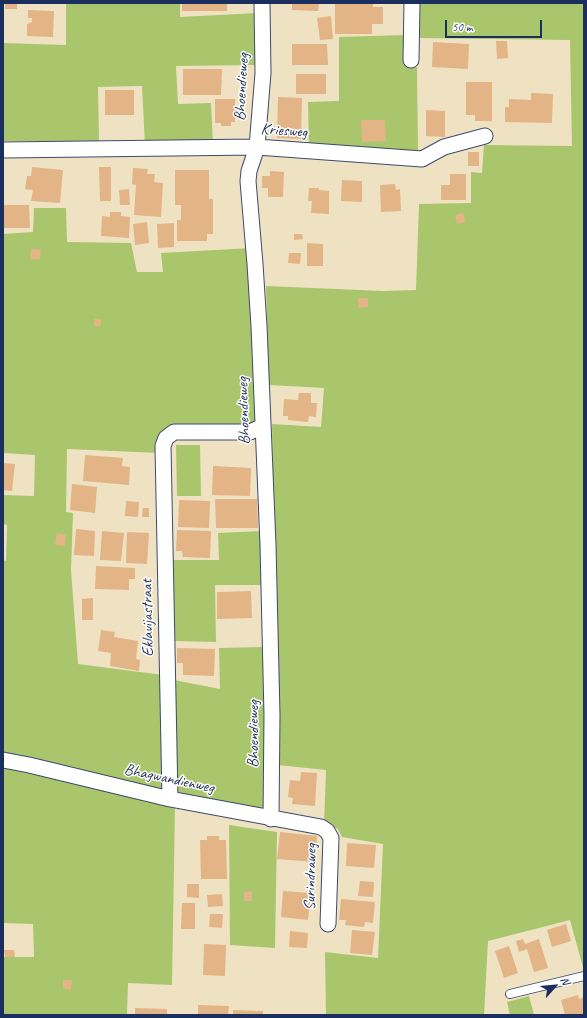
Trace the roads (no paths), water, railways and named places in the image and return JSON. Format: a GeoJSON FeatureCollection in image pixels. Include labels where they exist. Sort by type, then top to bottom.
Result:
{"type":"FeatureCollection","features":[{"type":"Feature","properties":{"kind":"street","name":"Bhoendieweg"},"geometry":{"type":"LineString","coordinates":[[262,3],[262,73],[257,147],[249,171],[248,181],[256,272],[268,545],[272,715],[271,819]]}},
{"type":"Feature","properties":{"kind":"street"},"geometry":{"type":"LineString","coordinates":[[411,60],[412,3]]}},
{"type":"Feature","properties":{"kind":"street","name":"Kriesweg"},"geometry":{"type":"LineString","coordinates":[[3,150],[257,147],[422,159],[444,147],[485,136]]}},
{"type":"Feature","properties":{"kind":"street","name":"Eklavijastraat"},"geometry":{"type":"LineString","coordinates":[[170,799],[163,446],[166,438],[174,432],[250,432],[263,426]]}},
{"type":"Feature","properties":{"kind":"street","name":"Bhagwandienweg"},"geometry":{"type":"LineString","coordinates":[[3,760],[170,799],[322,828],[327,831]]}},
{"type":"Feature","properties":{"kind":"street","name":"Surindraweg"},"geometry":{"type":"LineString","coordinates":[[327,831],[331,838],[328,924]]}},
{"type":"Feature","properties":{"kind":"lane"},"geometry":{"type":"LineString","coordinates":[[510,994],[584,976]]}}]}
